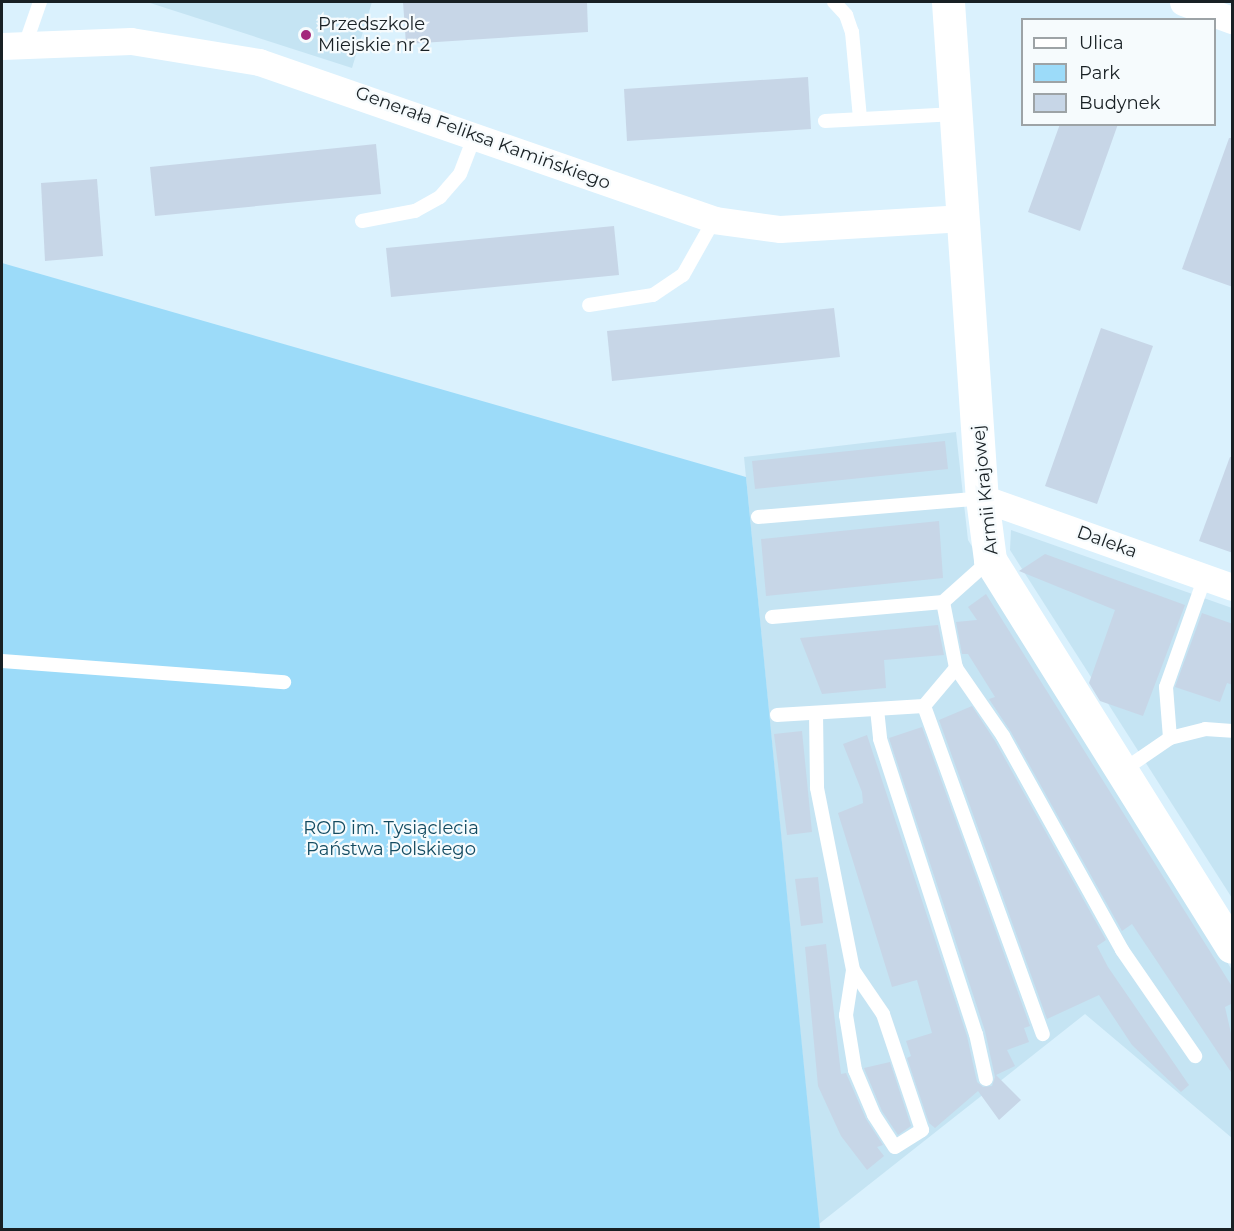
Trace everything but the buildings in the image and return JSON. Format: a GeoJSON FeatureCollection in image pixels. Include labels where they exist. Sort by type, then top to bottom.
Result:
{"type":"FeatureCollection","features":[{"type":"Feature","properties":{"kind":"street","name":"Armii Krajowej"},"geometry":{"type":"LineString","coordinates":[[948,2],[982,498],[990,560],[1233,946]]}},
{"type":"Feature","properties":{"kind":"street"},"geometry":{"type":"LineString","coordinates":[[1183,2],[1233,20]]}},
{"type":"Feature","properties":{"kind":"street","name":"Generała Feliksa Kamińskiego"},"geometry":{"type":"LineString","coordinates":[[14,45],[131,41],[259,62],[476,135],[714,220],[780,229],[964,218]]}},
{"type":"Feature","properties":{"kind":"street","name":"Daleka"},"geometry":{"type":"LineString","coordinates":[[982,498],[1233,586]]}},
{"type":"Feature","properties":{"kind":"lane"},"geometry":{"type":"LineString","coordinates":[[14,45],[40,2]]}},
{"type":"Feature","properties":{"kind":"lane"},"geometry":{"type":"LineString","coordinates":[[834,2],[846,15],[852,32],[860,119]]}},
{"type":"Feature","properties":{"kind":"lane"},"geometry":{"type":"LineString","coordinates":[[825,121],[956,114]]}},
{"type":"Feature","properties":{"kind":"lane"},"geometry":{"type":"LineString","coordinates":[[362,221],[415,211],[440,197],[460,174],[476,135]]}},
{"type":"Feature","properties":{"kind":"lane"},"geometry":{"type":"LineString","coordinates":[[589,305],[653,295],[675,280],[694,259],[714,220]]}},
{"type":"Feature","properties":{"kind":"lane"},"geometry":{"type":"LineString","coordinates":[[758,517],[982,498]]}},
{"type":"Feature","properties":{"kind":"lane"},"geometry":{"type":"LineString","coordinates":[[772,617],[943,602],[990,560]]}},
{"type":"Feature","properties":{"kind":"lane"},"geometry":{"type":"LineString","coordinates":[[1170,738],[1166,687],[1206,577]]}},
{"type":"Feature","properties":{"kind":"lane"},"geometry":{"type":"LineString","coordinates":[[943,602],[956,668],[1003,736],[1122,950],[1195,1056]]}},
{"type":"Feature","properties":{"kind":"lane"},"geometry":{"type":"LineString","coordinates":[[2,661],[284,682]]}},
{"type":"Feature","properties":{"kind":"lane"},"geometry":{"type":"LineString","coordinates":[[777,715],[924,706],[956,668]]}},
{"type":"Feature","properties":{"kind":"lane"},"geometry":{"type":"LineString","coordinates":[[924,706],[1043,1034]]}},
{"type":"Feature","properties":{"kind":"lane"},"geometry":{"type":"LineString","coordinates":[[877,709],[880,739],[976,1034],[986,1079]]}},
{"type":"Feature","properties":{"kind":"lane"},"geometry":{"type":"LineString","coordinates":[[816,713],[817,788],[853,970],[846,1016],[855,1070],[874,1116],[896,1147],[922,1130],[883,1014],[853,970]]}},
{"type":"Feature","properties":{"kind":"lane"},"geometry":{"type":"LineString","coordinates":[[1122,771],[1170,738],[1205,729],[1233,731]]}},
{"type":"Feature","properties":{"kind":"shaded area","name":"Przedszkole Miejskie nr 2"},"geometry":{"type":"Polygon","coordinates":[[[147,2],[372,2],[352,68],[147,2]]]}},
{"type":"Feature","properties":{"kind":"shaded area"},"geometry":{"type":"Polygon","coordinates":[[[956,432],[968,540],[1232,970],[1232,1138],[1085,1014],[819,1224],[744,457],[956,432]]]}},
{"type":"Feature","properties":{"kind":"shaded area"},"geometry":{"type":"Polygon","coordinates":[[[1011,530],[1232,608],[1232,898],[1010,550],[1011,530]]]}},
{"type":"Feature","properties":{"kind":"green space","name":"ROD im. Tysiąclecia Państwa Polskiego"},"geometry":{"type":"Polygon","coordinates":[[[2,263],[746,477],[820,1229],[2,1229],[2,263]]]}},
{"type":"Feature","properties":{"kind":"place","name":"Przedszkole Miejskie nr 2"},"geometry":{"type":"Point","coordinates":[306,35]}}]}
